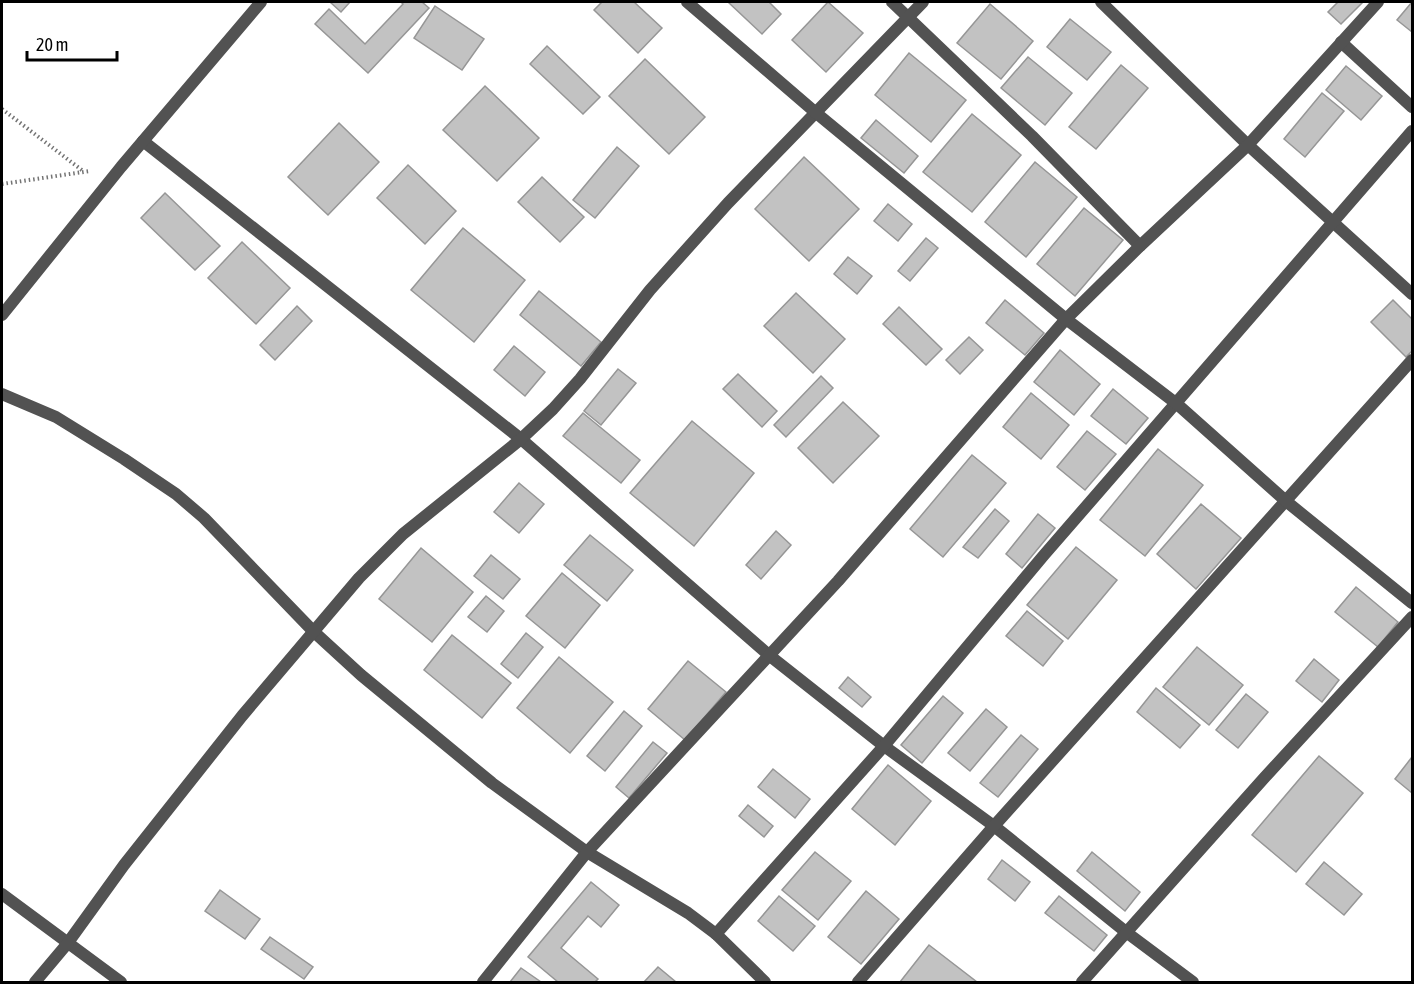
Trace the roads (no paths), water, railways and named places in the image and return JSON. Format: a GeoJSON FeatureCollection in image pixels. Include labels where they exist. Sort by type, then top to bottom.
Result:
{"type":"FeatureCollection","features":[{"type":"Feature","properties":{"kind":"street"},"geometry":{"type":"LineString","coordinates":[[2,315],[121,167],[261,2]]}},
{"type":"Feature","properties":{"kind":"street"},"geometry":{"type":"LineString","coordinates":[[687,2],[815,112],[1066,319],[1177,404],[1287,501],[1413,603]]}},
{"type":"Feature","properties":{"kind":"street"},"geometry":{"type":"LineString","coordinates":[[892,2],[1032,136],[1140,246]]}},
{"type":"Feature","properties":{"kind":"street"},"geometry":{"type":"LineString","coordinates":[[35,982],[67,944],[124,865],[180,794],[358,578],[404,534],[521,439],[580,379],[650,290],[720,212],[923,2]]}},
{"type":"Feature","properties":{"kind":"street"},"geometry":{"type":"LineString","coordinates":[[1101,2],[1248,145],[1413,294]]}},
{"type":"Feature","properties":{"kind":"street"},"geometry":{"type":"LineString","coordinates":[[483,982],[587,852],[770,656],[1066,319],[1248,145],[1378,2]]}},
{"type":"Feature","properties":{"kind":"street"},"geometry":{"type":"LineString","coordinates":[[1341,42],[1413,106]]}},
{"type":"Feature","properties":{"kind":"street"},"geometry":{"type":"LineString","coordinates":[[716,934],[884,746],[1044,555],[1413,131]]}},
{"type":"Feature","properties":{"kind":"street"},"geometry":{"type":"LineString","coordinates":[[143,141],[521,439],[770,656],[884,746],[994,826],[1126,932],[1193,982]]}},
{"type":"Feature","properties":{"kind":"street"},"geometry":{"type":"LineString","coordinates":[[858,982],[994,826],[1413,360]]}},
{"type":"Feature","properties":{"kind":"street"},"geometry":{"type":"LineString","coordinates":[[2,394],[56,417],[176,494],[204,518],[313,632],[361,675],[492,783],[587,852],[688,913],[716,934],[765,982]]}},
{"type":"Feature","properties":{"kind":"street"},"geometry":{"type":"LineString","coordinates":[[1082,982],[1265,777],[1413,617]]}},
{"type":"Feature","properties":{"kind":"street"},"geometry":{"type":"LineString","coordinates":[[2,894],[121,982]]}}]}
